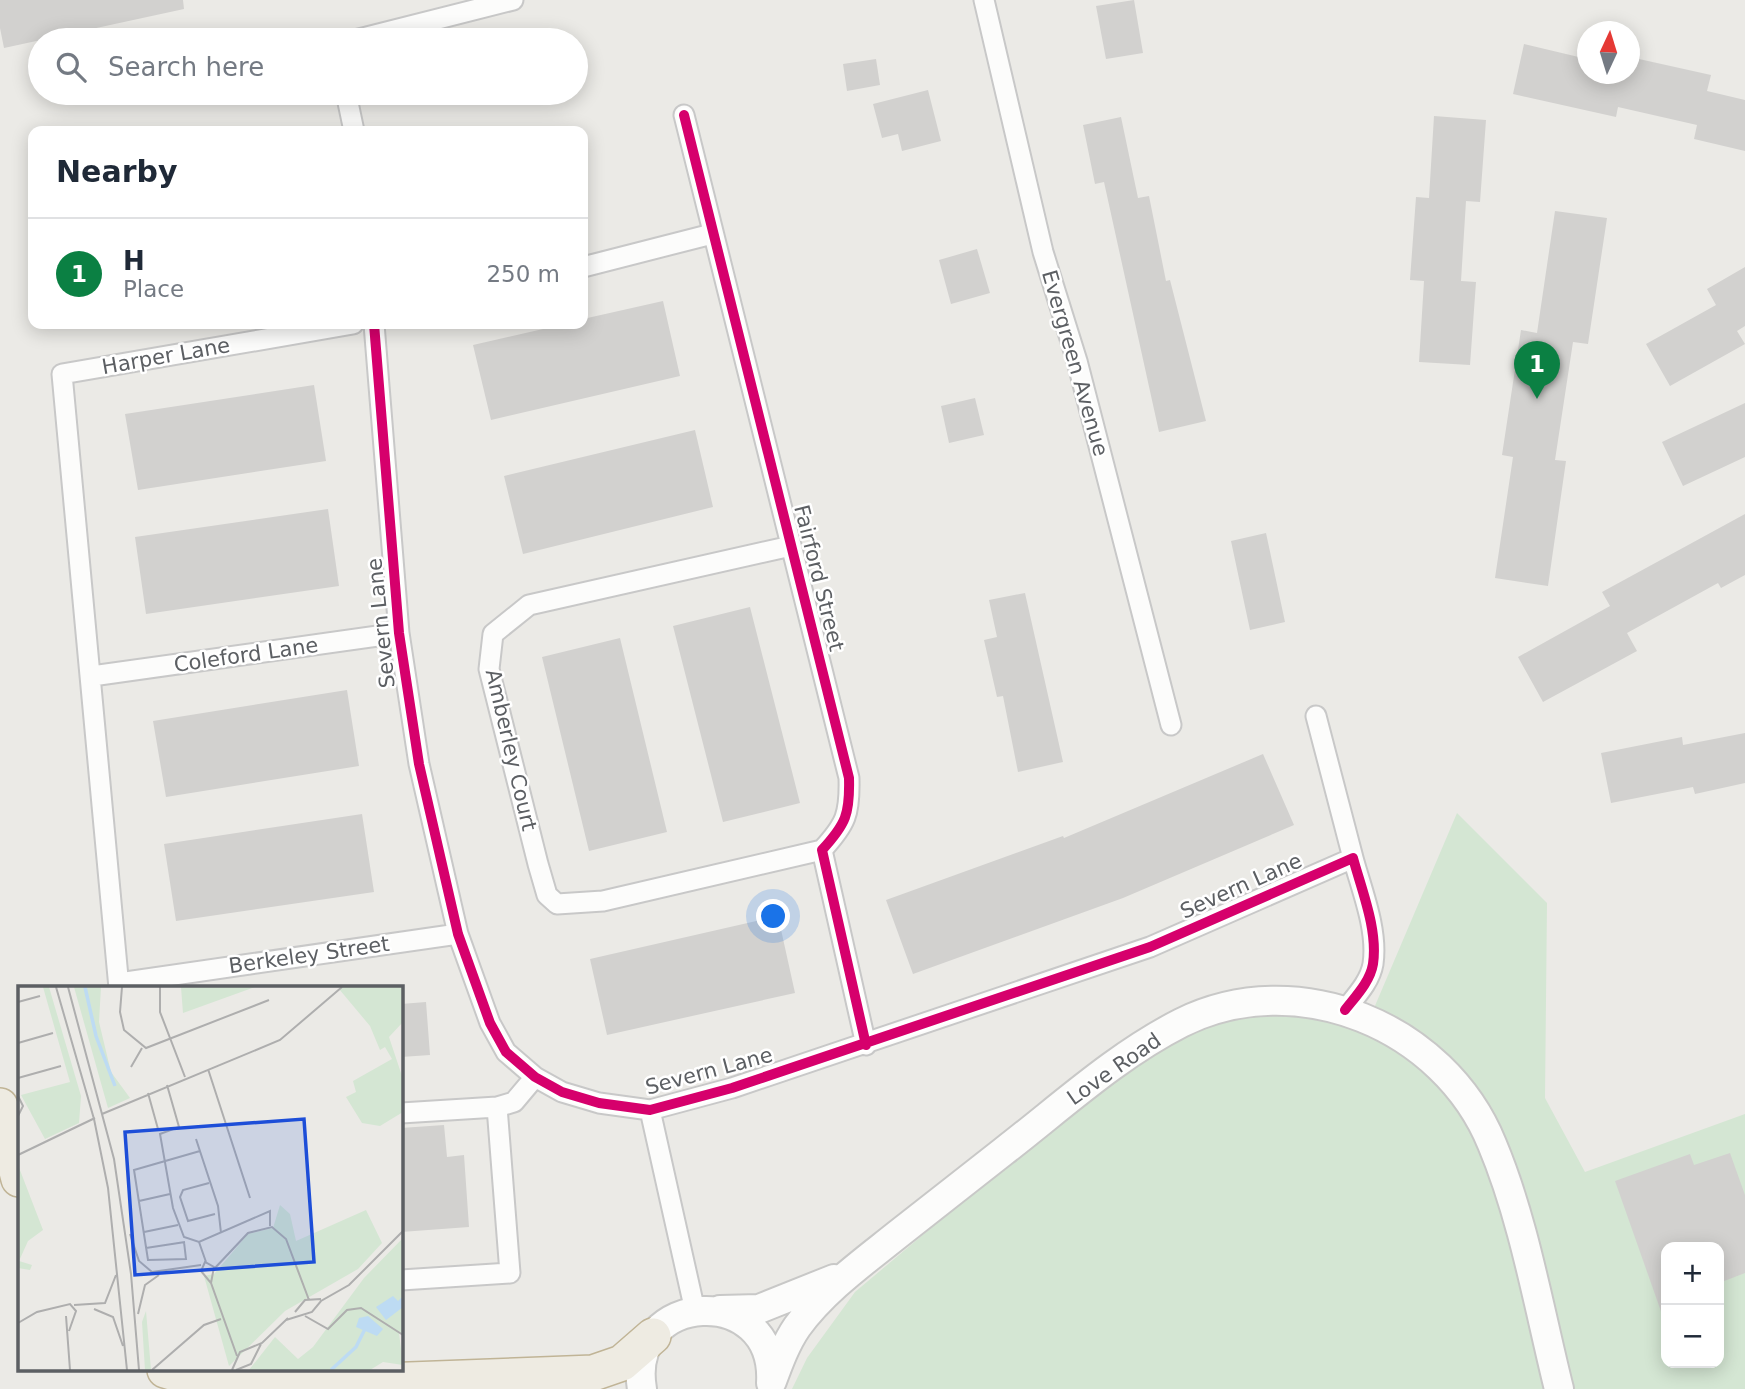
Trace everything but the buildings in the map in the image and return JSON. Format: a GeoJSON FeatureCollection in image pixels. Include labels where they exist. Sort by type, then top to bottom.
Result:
{"type":"FeatureCollection","features":[{"type":"Feature","properties":{"kind":"highway"},"geometry":{"type":"LineString","coordinates":[[0,1106],[18,1175]]}},
{"type":"Feature","properties":{"kind":"highway"},"geometry":{"type":"LineString","coordinates":[[172,1372],[211,1384],[250,1386],[593,1373],[622,1363],[653,1336]]}},
{"type":"Feature","properties":{"kind":"highway"},"geometry":{"type":"LineString","coordinates":[[574,1389],[586,1389]]}},
{"type":"Feature","properties":{"kind":"street"},"geometry":{"type":"LineString","coordinates":[[402,28],[513,0]]}},
{"type":"Feature","properties":{"kind":"street","name":"Evergreen Avenue"},"geometry":{"type":"LineString","coordinates":[[984,0],[1044,252],[1077,361],[1171,725]]}},
{"type":"Feature","properties":{"kind":"street"},"geometry":{"type":"LineString","coordinates":[[349,105],[353,126]]}},
{"type":"Feature","properties":{"kind":"street","name":"Fairford Street"},"geometry":{"type":"LineString","coordinates":[[684,115],[849,778],[850,805],[844,826],[822,850]]}},
{"type":"Feature","properties":{"kind":"street"},"geometry":{"type":"LineString","coordinates":[[588,266],[712,234]]}},
{"type":"Feature","properties":{"kind":"street","name":"Harper Lane"},"geometry":{"type":"LineString","coordinates":[[92,676],[62,374],[324,329]]}},
{"type":"Feature","properties":{"kind":"street","name":"Severn Lane"},"geometry":{"type":"LineString","coordinates":[[374,329],[399,633],[419,764],[458,934],[490,1024],[506,1052],[535,1077],[562,1092],[599,1103],[650,1110],[732,1088],[1150,947],[1353,858]]}},
{"type":"Feature","properties":{"kind":"street","name":"Amberley Court"},"geometry":{"type":"LineString","coordinates":[[791,546],[529,605],[492,634],[489,669],[538,864],[547,895],[557,904],[603,901],[822,850]]}},
{"type":"Feature","properties":{"kind":"street","name":"Coleford Lane"},"geometry":{"type":"LineString","coordinates":[[92,676],[399,633]]}},
{"type":"Feature","properties":{"kind":"street"},"geometry":{"type":"LineString","coordinates":[[92,676],[119,985]]}},
{"type":"Feature","properties":{"kind":"street"},"geometry":{"type":"LineString","coordinates":[[1316,716],[1371,926],[1373,965],[1365,984],[1345,1010]]}},
{"type":"Feature","properties":{"kind":"street"},"geometry":{"type":"LineString","coordinates":[[822,850],[866,1045]]}},
{"type":"Feature","properties":{"kind":"street","name":"Berkeley Street"},"geometry":{"type":"LineString","coordinates":[[119,985],[458,934]]}},
{"type":"Feature","properties":{"kind":"street","name":"Love Road"},"geometry":{"type":"LineString","coordinates":[[771,1385],[789,1340],[799,1324],[852,1270],[1121,1059],[1182,1023],[1227,1008],[1279,1001],[1345,1010],[1385,1026],[1444,1071],[1479,1116],[1508,1190],[1559,1389]]}},
{"type":"Feature","properties":{"kind":"street"},"geometry":{"type":"LineString","coordinates":[[402,1113],[497,1107],[514,1102],[535,1077]]}},
{"type":"Feature","properties":{"kind":"street"},"geometry":{"type":"LineString","coordinates":[[402,1280],[510,1273],[497,1107]]}},
{"type":"Feature","properties":{"kind":"street"},"geometry":{"type":"LineString","coordinates":[[650,1110],[704,1311]]}},
{"type":"Feature","properties":{"kind":"street","name":"Love Road"},"geometry":{"type":"LineString","coordinates":[[704,1311],[759,1309],[803,1293],[852,1270]]}},
{"type":"Feature","properties":{"kind":"street"},"geometry":{"type":"LineString","coordinates":[[642,1389],[641,1363],[653,1336],[673,1318],[704,1311],[731,1315],[754,1331],[769,1357],[771,1385]]}},
{"type":"Feature","properties":{"kind":"green space"},"geometry":{"type":"Polygon","coordinates":[[[1457,813],[1547,903],[1545,1098],[1585,1172],[1745,1114],[1745,1389],[792,1389],[807,1358],[855,1292],[1082,1101],[1129,1067],[1198,1028],[1263,1014],[1309,1014],[1366,1027],[1457,813]]]}},
{"type":"Feature","properties":{"kind":"cycle path"},"geometry":{"type":"LineString","coordinates":[[684,115],[849,778],[849,801],[845,818],[822,850],[866,1045]]}},
{"type":"Feature","properties":{"kind":"cycle path"},"geometry":{"type":"LineString","coordinates":[[374,329],[399,633],[419,764],[458,934],[490,1023],[506,1052],[535,1077],[562,1092],[599,1103],[650,1110],[732,1088],[1150,947],[1353,858],[1368,911],[1374,951],[1369,977],[1345,1010]]}},
{"type":"Feature","properties":{"kind":"place","name":"H"},"geometry":{"type":"Point","coordinates":[1537,399]}}]}
